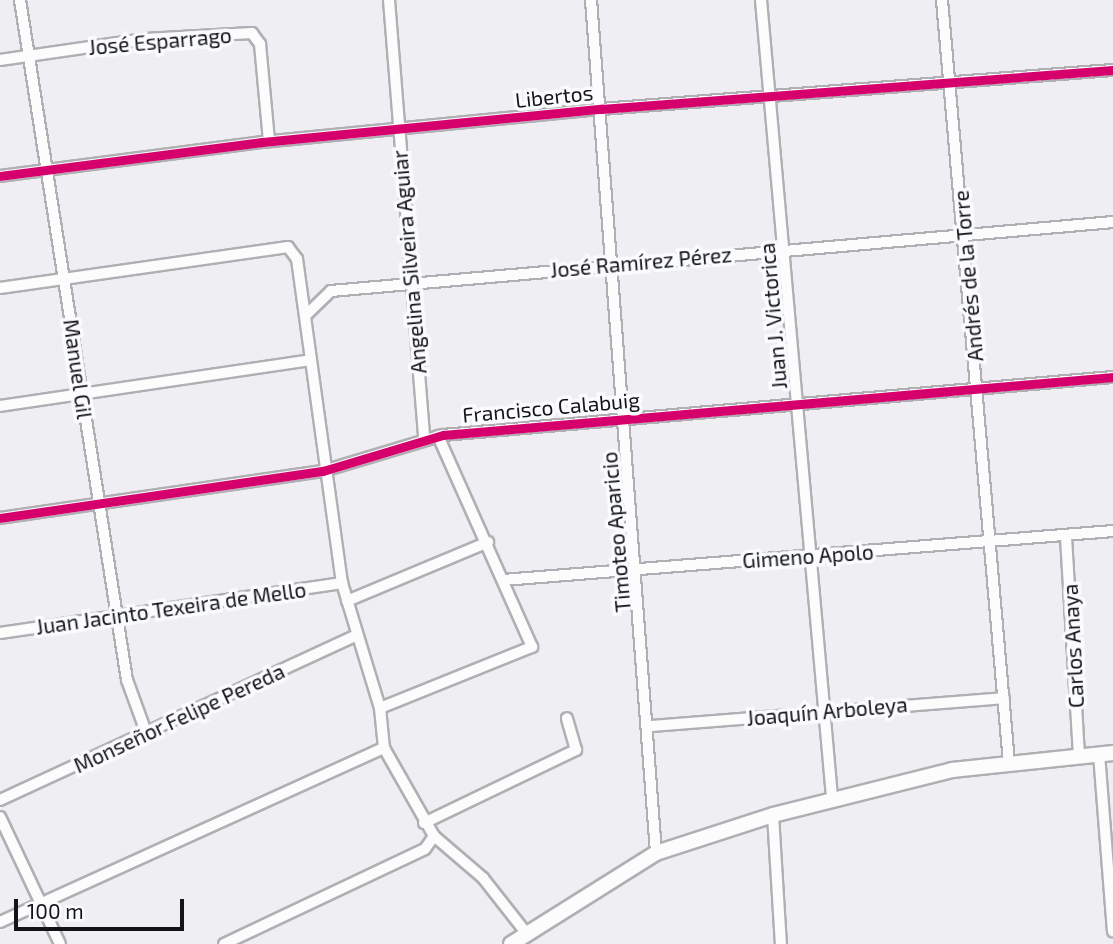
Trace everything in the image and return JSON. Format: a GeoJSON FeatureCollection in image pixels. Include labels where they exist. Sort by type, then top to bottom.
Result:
{"type":"FeatureCollection","features":[{"type":"Feature","properties":{"kind":"street","name":"Manuel Gil"},"geometry":{"type":"LineString","coordinates":[[20,0],[131,697],[148,735]]}},
{"type":"Feature","properties":{"kind":"street","name":"Angelina Silveira Aguiar"},"geometry":{"type":"LineString","coordinates":[[389,0],[424,439]]}},
{"type":"Feature","properties":{"kind":"street","name":"Timoteo Aparicio"},"geometry":{"type":"LineString","coordinates":[[591,0],[615,262],[624,418],[650,726],[656,853]]}},
{"type":"Feature","properties":{"kind":"street","name":"Juan J. Victorica"},"geometry":{"type":"LineString","coordinates":[[761,0],[827,710],[832,797]]}},
{"type":"Feature","properties":{"kind":"street","name":"Andrés de la Torre"},"geometry":{"type":"LineString","coordinates":[[942,0],[992,542],[1009,762]]}},
{"type":"Feature","properties":{"kind":"street","name":"José Esparrago"},"geometry":{"type":"LineString","coordinates":[[0,60],[145,39],[252,33],[260,44],[269,141]]}},
{"type":"Feature","properties":{"kind":"street","name":"Libertos"},"geometry":{"type":"LineString","coordinates":[[0,176],[269,141],[601,109],[1113,71]]}},
{"type":"Feature","properties":{"kind":"street","name":"José Ramírez Pérez"},"geometry":{"type":"LineString","coordinates":[[305,316],[331,291],[615,262],[1113,222]]}},
{"type":"Feature","properties":{"kind":"street"},"geometry":{"type":"LineString","coordinates":[[0,288],[288,247],[298,259],[323,471],[342,583],[380,708],[384,748],[424,823],[434,836],[483,878],[527,934]]}},
{"type":"Feature","properties":{"kind":"street"},"geometry":{"type":"LineString","coordinates":[[0,406],[311,360]]}},
{"type":"Feature","properties":{"kind":"street","name":"Francisco Calabuig"},"geometry":{"type":"LineString","coordinates":[[0,518],[99,506],[323,471],[438,436],[798,401],[1113,377]]}},
{"type":"Feature","properties":{"kind":"street"},"geometry":{"type":"LineString","coordinates":[[380,708],[532,647],[488,542],[438,436]]}},
{"type":"Feature","properties":{"kind":"street","name":"Gimeno Apolo"},"geometry":{"type":"LineString","coordinates":[[503,580],[1066,537],[1113,531]]}},
{"type":"Feature","properties":{"kind":"street","name":"Carlos Anaya"},"geometry":{"type":"LineString","coordinates":[[1066,537],[1079,755]]}},
{"type":"Feature","properties":{"kind":"street"},"geometry":{"type":"LineString","coordinates":[[347,601],[488,542]]}},
{"type":"Feature","properties":{"kind":"street","name":"Juan Jacinto Texeira de Mello"},"geometry":{"type":"LineString","coordinates":[[0,633],[342,583]]}},
{"type":"Feature","properties":{"kind":"street","name":"Monseñor Felipe Pereda"},"geometry":{"type":"LineString","coordinates":[[0,800],[148,735],[357,635]]}},
{"type":"Feature","properties":{"kind":"street","name":"Joaquín Arboleya"},"geometry":{"type":"LineString","coordinates":[[650,726],[1004,698]]}},
{"type":"Feature","properties":{"kind":"street"},"geometry":{"type":"LineString","coordinates":[[424,823],[576,750],[567,718]]}},
{"type":"Feature","properties":{"kind":"street"},"geometry":{"type":"LineString","coordinates":[[0,922],[384,748]]}},
{"type":"Feature","properties":{"kind":"street"},"geometry":{"type":"LineString","coordinates":[[511,944],[656,853],[773,815],[832,797],[1009,762],[1106,754],[1113,931]]}},
{"type":"Feature","properties":{"kind":"street"},"geometry":{"type":"LineString","coordinates":[[773,815],[781,944]]}},
{"type":"Feature","properties":{"kind":"street"},"geometry":{"type":"LineString","coordinates":[[0,817],[60,944]]}},
{"type":"Feature","properties":{"kind":"street"},"geometry":{"type":"LineString","coordinates":[[224,944],[425,849],[434,836]]}},
{"type":"Feature","properties":{"kind":"cycle path"},"geometry":{"type":"LineString","coordinates":[[0,176],[262,142],[601,109],[1113,70]]}},
{"type":"Feature","properties":{"kind":"cycle path"},"geometry":{"type":"LineString","coordinates":[[0,518],[323,471],[443,435],[1113,377]]}}]}
